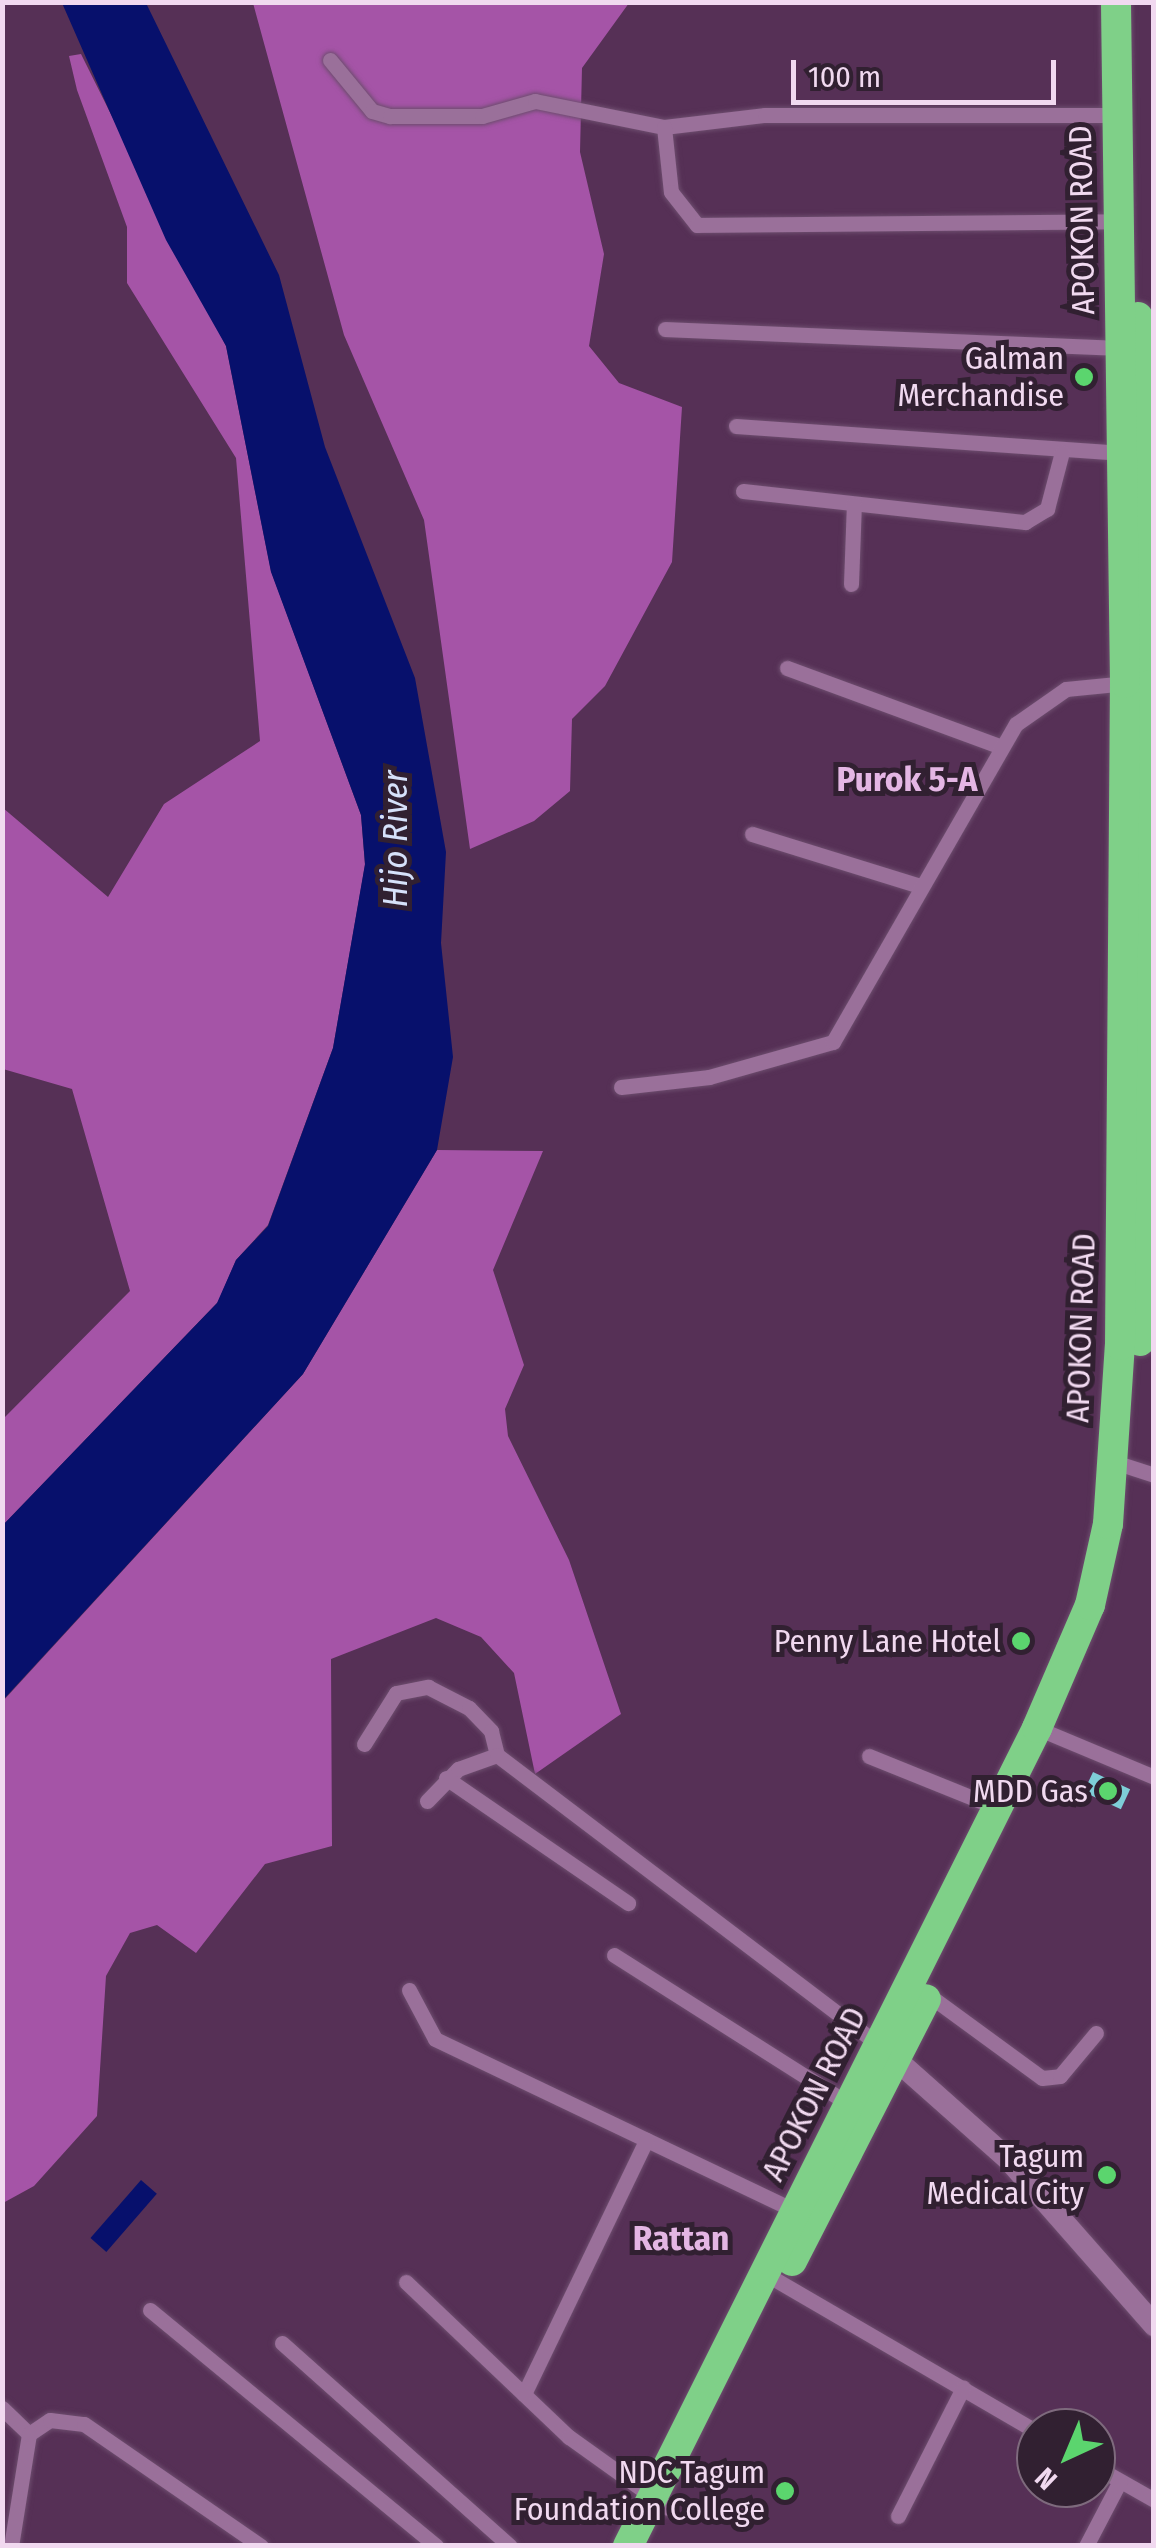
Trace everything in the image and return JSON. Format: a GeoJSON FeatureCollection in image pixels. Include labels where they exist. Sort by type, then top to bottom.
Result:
{"type":"FeatureCollection","features":[{"type":"Feature","properties":{"kind":"highway","name":"APOKON ROAD"},"geometry":{"type":"LineString","coordinates":[[1116,2],[1118,221],[1136,348]]}},
{"type":"Feature","properties":{"kind":"highway","name":"APOKON ROAD"},"geometry":{"type":"LineString","coordinates":[[628,2546],[660,2503],[885,2049],[920,1989],[1045,1731],[1090,1606],[1132,1468],[1139,1256],[1138,684],[1132,454],[1137,2]]}},
{"type":"Feature","properties":{"kind":"highway","name":"APOKON ROAD"},"geometry":{"type":"LineString","coordinates":[[920,1989],[998,1808],[1045,1731]]}},
{"type":"Feature","properties":{"kind":"highway","name":"APOKON ROAD"},"geometry":{"type":"LineString","coordinates":[[803,2215],[846,2102],[885,2049]]}},
{"type":"Feature","properties":{"kind":"highway","name":"APOKON ROAD"},"geometry":{"type":"LineString","coordinates":[[650,2546],[660,2503]]}},
{"type":"Feature","properties":{"kind":"street"},"geometry":{"type":"LineString","coordinates":[[330,60],[372,111],[390,116],[482,116],[535,101],[664,127],[765,116],[1115,116]]}},
{"type":"Feature","properties":{"kind":"street"},"geometry":{"type":"LineString","coordinates":[[664,127],[670,192],[697,225],[1118,221]]}},
{"type":"Feature","properties":{"kind":"street"},"geometry":{"type":"LineString","coordinates":[[665,329],[1136,348]]}},
{"type":"Feature","properties":{"kind":"street"},"geometry":{"type":"LineString","coordinates":[[736,426],[1132,454]]}},
{"type":"Feature","properties":{"kind":"street"},"geometry":{"type":"LineString","coordinates":[[743,492],[1034,521],[1046,509],[1062,452]]}},
{"type":"Feature","properties":{"kind":"street"},"geometry":{"type":"LineString","coordinates":[[851,584],[854,504]]}},
{"type":"Feature","properties":{"kind":"street"},"geometry":{"type":"LineString","coordinates":[[787,668],[999,746]]}},
{"type":"Feature","properties":{"kind":"street"},"geometry":{"type":"LineString","coordinates":[[621,1087],[710,1077],[833,1042],[999,746],[1046,698],[1138,684]]}},
{"type":"Feature","properties":{"kind":"street"},"geometry":{"type":"LineString","coordinates":[[752,834],[920,886]]}},
{"type":"Feature","properties":{"kind":"street"},"geometry":{"type":"LineString","coordinates":[[364,1744],[396,1693],[428,1687],[469,1708],[491,1730],[497,1755],[885,2049],[1009,2160],[1154,2325]]}},
{"type":"Feature","properties":{"kind":"street"},"geometry":{"type":"LineString","coordinates":[[1045,1731],[1154,1777]]}},
{"type":"Feature","properties":{"kind":"street"},"geometry":{"type":"LineString","coordinates":[[427,1801],[446,1778],[497,1755]]}},
{"type":"Feature","properties":{"kind":"street"},"geometry":{"type":"LineString","coordinates":[[869,1756],[998,1808]]}},
{"type":"Feature","properties":{"kind":"street"},"geometry":{"type":"LineString","coordinates":[[446,1778],[628,1903]]}},
{"type":"Feature","properties":{"kind":"street"},"geometry":{"type":"LineString","coordinates":[[614,1955],[846,2102]]}},
{"type":"Feature","properties":{"kind":"street"},"geometry":{"type":"LineString","coordinates":[[920,1989],[1042,2078],[1060,2076],[1096,2032]]}},
{"type":"Feature","properties":{"kind":"street"},"geometry":{"type":"LineString","coordinates":[[409,1990],[417,2020],[434,2039],[803,2215]]}},
{"type":"Feature","properties":{"kind":"street"},"geometry":{"type":"LineString","coordinates":[[524,2394],[646,2140]]}},
{"type":"Feature","properties":{"kind":"street"},"geometry":{"type":"LineString","coordinates":[[773,2277],[1016,2419]]}},
{"type":"Feature","properties":{"kind":"street"},"geometry":{"type":"LineString","coordinates":[[406,2282],[524,2394],[660,2503]]}},
{"type":"Feature","properties":{"kind":"street"},"geometry":{"type":"LineString","coordinates":[[150,2310],[436,2546]]}},
{"type":"Feature","properties":{"kind":"street"},"geometry":{"type":"LineString","coordinates":[[282,2343],[510,2546]]}},
{"type":"Feature","properties":{"kind":"street"},"geometry":{"type":"LineString","coordinates":[[898,2516],[963,2388]]}},
{"type":"Feature","properties":{"kind":"street"},"geometry":{"type":"LineString","coordinates":[[2,2408],[29,2434]]}},
{"type":"Feature","properties":{"kind":"street"},"geometry":{"type":"LineString","coordinates":[[11,2546],[29,2434],[50,2420],[84,2424],[261,2546]]}},
{"type":"Feature","properties":{"kind":"street"},"geometry":{"type":"LineString","coordinates":[[1116,2479],[1154,2500]]}},
{"type":"Feature","properties":{"kind":"street"},"geometry":{"type":"LineString","coordinates":[[1086,2546],[1120,2481]]}},
{"type":"Feature","properties":{"kind":"shaded area"},"geometry":{"type":"Polygon","coordinates":[[[253,3],[629,3],[582,68],[580,152],[604,254],[589,346],[619,383],[682,407],[672,562],[605,686],[572,719],[570,791],[534,821],[470,849],[424,520],[344,335],[253,3]]]}},
{"type":"Feature","properties":{"kind":"shaded area"},"geometry":{"type":"Polygon","coordinates":[[[81,54],[226,346],[271,571],[361,815],[365,865],[333,1048],[268,1225],[236,1260],[218,1302],[3,1525],[3,1419],[130,1291],[72,1089],[3,1069],[3,808],[108,897],[164,804],[260,741],[236,458],[127,283],[127,227],[77,90],[69,56],[81,54]]]}},
{"type":"Feature","properties":{"kind":"shaded area"},"geometry":{"type":"Polygon","coordinates":[[[437,1150],[543,1151],[493,1270],[524,1365],[505,1409],[508,1436],[569,1560],[621,1714],[535,1774],[514,1673],[481,1637],[436,1618],[331,1659],[332,1846],[265,1864],[196,1953],[157,1925],[130,1933],[106,1976],[97,2116],[34,2186],[3,2203],[3,1701],[303,1374],[437,1150]]]}},
{"type":"Feature","properties":{"kind":"water","name":"Hijo River"},"geometry":{"type":"Polygon","coordinates":[[[62,3],[146,3],[279,275],[325,447],[415,678],[446,852],[441,943],[453,1057],[437,1150],[303,1374],[3,1700],[3,1525],[217,1303],[236,1260],[268,1226],[333,1048],[365,864],[361,815],[271,572],[226,346],[166,240],[62,3]]]}},
{"type":"Feature","properties":{"kind":"water"},"geometry":{"type":"Polygon","coordinates":[[[141,2180],[157,2194],[106,2252],[90,2238],[141,2180]]]}},
{"type":"Feature","properties":{"kind":"building","name":"MDD Gas"},"geometry":{"type":"Polygon","coordinates":[[[1093,1772],[1130,1789],[1121,1809],[1084,1792],[1093,1772]]]}},
{"type":"Feature","properties":{"kind":"place","name":"Galman Merchandise"},"geometry":{"type":"Point","coordinates":[1084,377]}},
{"type":"Feature","properties":{"kind":"place","name":"Penny Lane Hotel"},"geometry":{"type":"Point","coordinates":[1021,1641]}},
{"type":"Feature","properties":{"kind":"place","name":"MDD Gas"},"geometry":{"type":"Point","coordinates":[1108,1791]}},
{"type":"Feature","properties":{"kind":"place","name":"Tagum Medical City"},"geometry":{"type":"Point","coordinates":[1107,2175]}},
{"type":"Feature","properties":{"kind":"place","name":"NDC Tagum Foundation College"},"geometry":{"type":"Point","coordinates":[785,2491]}},
{"type":"Feature","properties":{"kind":"district","name":"Purok 5-A"},"geometry":{"type":"Point","coordinates":[907,779]}},
{"type":"Feature","properties":{"kind":"district","name":"Rattan"},"geometry":{"type":"Point","coordinates":[681,2238]}}]}
